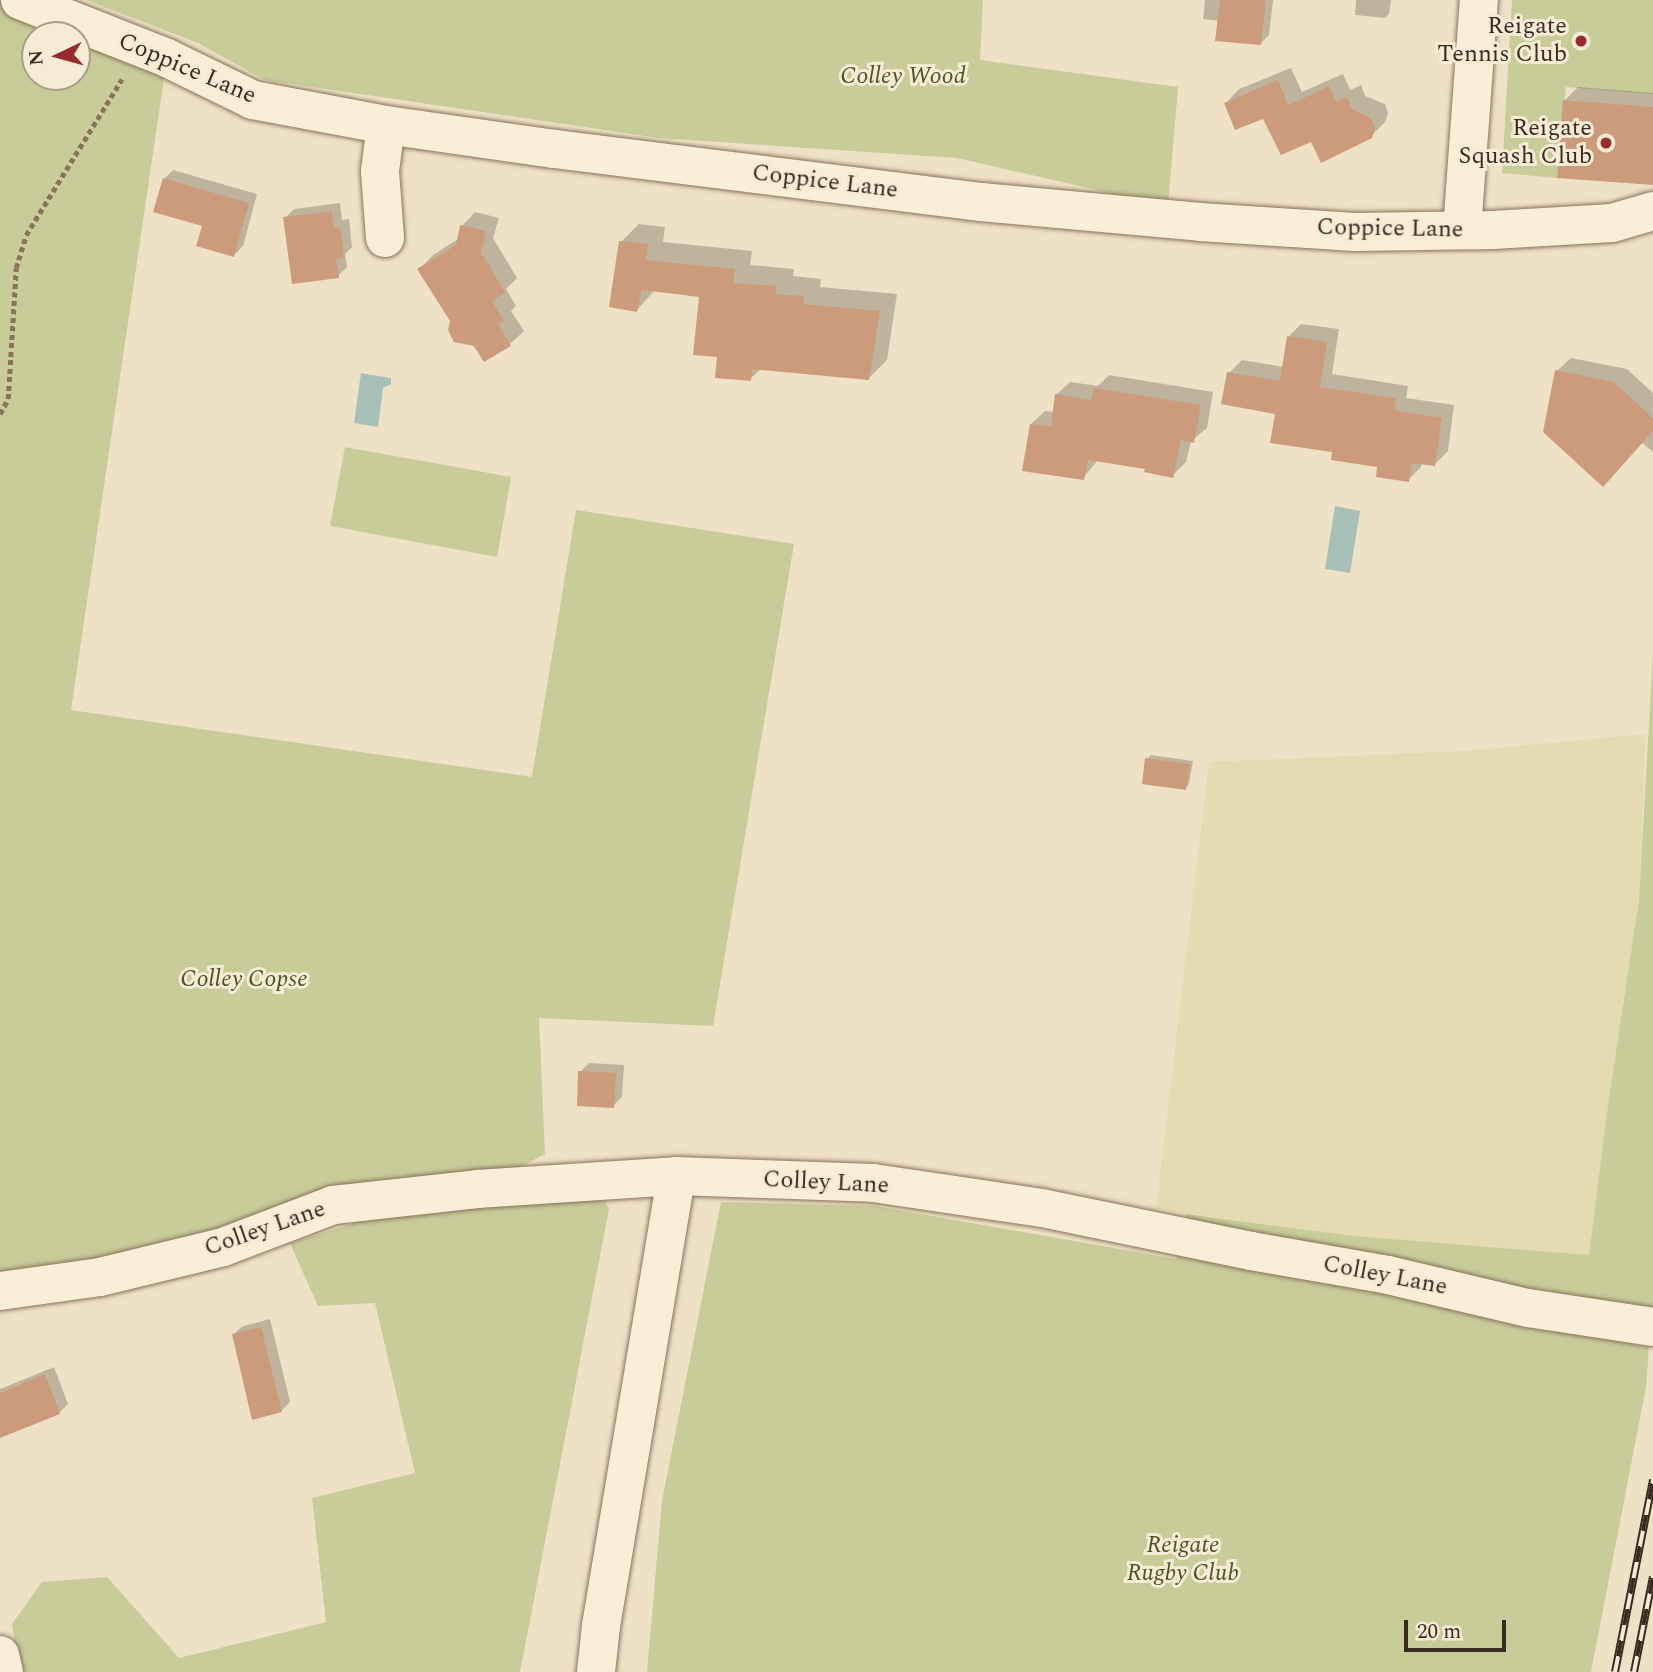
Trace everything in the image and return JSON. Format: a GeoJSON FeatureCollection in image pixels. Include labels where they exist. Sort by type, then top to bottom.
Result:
{"type":"FeatureCollection","features":[{"type":"Feature","properties":{"kind":"street","name":"Coppice Lane"},"geometry":{"type":"LineString","coordinates":[[20,0],[141,48],[254,100],[386,125],[981,202],[1200,222],[1356,232],[1462,230],[1612,222],[1653,211]]}},
{"type":"Feature","properties":{"kind":"street"},"geometry":{"type":"LineString","coordinates":[[1462,230],[1479,0]]}},
{"type":"Feature","properties":{"kind":"street"},"geometry":{"type":"LineString","coordinates":[[385,238],[380,171],[386,125]]}},
{"type":"Feature","properties":{"kind":"street"},"geometry":{"type":"LineString","coordinates":[[596,1672],[613,1548],[676,1176]]}},
{"type":"Feature","properties":{"kind":"street","name":"Colley Lane"},"geometry":{"type":"LineString","coordinates":[[0,1291],[100,1277],[223,1247],[333,1205],[477,1189],[676,1176],[873,1183],[1042,1208],[1251,1251],[1388,1275],[1528,1308],[1640,1325]]}},
{"type":"Feature","properties":{"kind":"street"},"geometry":{"type":"LineString","coordinates":[[0,1655],[4,1672]]}},
{"type":"Feature","properties":{"kind":"path"},"geometry":{"type":"LineString","coordinates":[[0,414],[8,399],[16,268],[26,235],[141,48]]}},
{"type":"Feature","properties":{"kind":"shaded area"},"geometry":{"type":"Polygon","coordinates":[[[1646,734],[1639,900],[1608,1105],[1589,1255],[1353,1236],[1156,1209],[1209,762],[1465,751],[1646,734]]]}},
{"type":"Feature","properties":{"kind":"green space","name":"Colley Copse"},"geometry":{"type":"Polygon","coordinates":[[[0,0],[20,0],[73,21],[21,21],[21,91],[91,91],[91,28],[167,58],[71,710],[532,777],[576,510],[794,544],[713,1026],[539,1018],[545,1154],[477,1189],[0,1291],[0,0]]]}},
{"type":"Feature","properties":{"kind":"green space","name":"Colley Wood"},"geometry":{"type":"Polygon","coordinates":[[[86,0],[983,0],[980,60],[1178,87],[1168,206],[957,158],[659,138],[265,80],[198,43],[86,0]]]}},
{"type":"Feature","properties":{"kind":"green space","name":"Reigate Tennis Club"},"geometry":{"type":"Polygon","coordinates":[[[1512,0],[1653,0],[1653,94],[1566,87],[1557,178],[1502,173],[1512,0]]]}},
{"type":"Feature","properties":{"kind":"green space"},"geometry":{"type":"Polygon","coordinates":[[[345,447],[511,477],[497,557],[330,526],[345,447]]]}},
{"type":"Feature","properties":{"kind":"green space","name":"Reigate Rugby Club"},"geometry":{"type":"Polygon","coordinates":[[[1653,653],[1653,1314],[1607,1339],[1649,1347],[1646,1387],[1591,1672],[647,1672],[662,1501],[721,1202],[875,1206],[1176,1259],[1186,1214],[1354,1236],[1589,1255],[1608,1105],[1639,900],[1653,653]]]}},
{"type":"Feature","properties":{"kind":"green space"},"geometry":{"type":"Polygon","coordinates":[[[601,1192],[609,1209],[520,1672],[20,1672],[12,1624],[42,1582],[107,1577],[179,1658],[326,1622],[312,1498],[415,1473],[375,1303],[318,1306],[290,1243],[372,1218],[601,1192]]]}},
{"type":"Feature","properties":{"kind":"water"},"geometry":{"type":"Polygon","coordinates":[[[361,373],[391,378],[391,384],[383,388],[378,427],[354,423],[361,373]]]}},
{"type":"Feature","properties":{"kind":"water"},"geometry":{"type":"Polygon","coordinates":[[[1335,506],[1360,511],[1350,573],[1325,569],[1335,506]]]}},
{"type":"Feature","properties":{"kind":"building"},"geometry":{"type":"Polygon","coordinates":[[[1220,0],[1266,0],[1261,45],[1215,41],[1220,0]]]}},
{"type":"Feature","properties":{"kind":"building"},"geometry":{"type":"Polygon","coordinates":[[[1278,80],[1288,105],[1329,86],[1336,102],[1347,97],[1352,109],[1371,118],[1375,128],[1372,138],[1321,163],[1311,142],[1281,155],[1263,119],[1235,130],[1224,103],[1278,80]]]}},
{"type":"Feature","properties":{"kind":"building","name":"Reigate Squash Club"},"geometry":{"type":"Polygon","coordinates":[[[1563,100],[1653,107],[1653,185],[1557,178],[1563,100]]]}},
{"type":"Feature","properties":{"kind":"building"},"geometry":{"type":"Polygon","coordinates":[[[163,178],[249,203],[234,257],[196,246],[202,226],[153,212],[163,178]]]}},
{"type":"Feature","properties":{"kind":"building"},"geometry":{"type":"Polygon","coordinates":[[[332,211],[334,228],[340,227],[344,258],[336,259],[339,278],[292,284],[283,217],[332,211]]]}},
{"type":"Feature","properties":{"kind":"building"},"geometry":{"type":"Polygon","coordinates":[[[460,225],[486,231],[481,252],[505,292],[492,301],[504,321],[498,324],[511,346],[484,362],[474,346],[454,342],[448,330],[450,321],[417,269],[456,245],[460,225]]]}},
{"type":"Feature","properties":{"kind":"building"},"geometry":{"type":"Polygon","coordinates":[[[619,241],[648,244],[646,260],[735,269],[733,283],[776,286],[776,294],[804,296],[803,304],[880,311],[869,380],[752,369],[751,381],[715,378],[717,357],[693,355],[699,297],[642,290],[637,312],[609,307],[619,241]]]}},
{"type":"Feature","properties":{"kind":"building"},"geometry":{"type":"Polygon","coordinates":[[[1287,336],[1327,342],[1320,387],[1396,398],[1394,410],[1442,418],[1435,466],[1412,463],[1409,482],[1376,477],[1377,467],[1331,460],[1332,452],[1270,443],[1275,414],[1221,404],[1227,372],[1280,381],[1287,336]]]}},
{"type":"Feature","properties":{"kind":"building"},"geometry":{"type":"Polygon","coordinates":[[[1555,370],[1614,382],[1653,418],[1653,431],[1603,487],[1543,432],[1555,370]]]}},
{"type":"Feature","properties":{"kind":"building"},"geometry":{"type":"Polygon","coordinates":[[[1094,388],[1201,405],[1194,443],[1181,440],[1173,478],[1144,472],[1145,469],[1088,460],[1084,480],[1022,471],[1030,424],[1051,426],[1055,394],[1091,400],[1094,388]]]}},
{"type":"Feature","properties":{"kind":"building"},"geometry":{"type":"Polygon","coordinates":[[[1145,758],[1190,764],[1186,790],[1142,784],[1145,758]]]}},
{"type":"Feature","properties":{"kind":"building"},"geometry":{"type":"Polygon","coordinates":[[[578,1071],[616,1073],[614,1108],[577,1106],[578,1071]]]}},
{"type":"Feature","properties":{"kind":"building"},"geometry":{"type":"Polygon","coordinates":[[[261,1327],[282,1412],[252,1420],[232,1334],[261,1327]]]}},
{"type":"Feature","properties":{"kind":"building"},"geometry":{"type":"Polygon","coordinates":[[[45,1374],[60,1414],[0,1438],[0,1393],[45,1374]]]}},
{"type":"Feature","properties":{"kind":"railway"},"geometry":{"type":"LineString","coordinates":[[1615,1672],[1653,1480]]}},
{"type":"Feature","properties":{"kind":"railway"},"geometry":{"type":"LineString","coordinates":[[1634,1672],[1653,1577]]}},
{"type":"Feature","properties":{"kind":"place","name":"Reigate Tennis Club"},"geometry":{"type":"Point","coordinates":[1581,41]}},
{"type":"Feature","properties":{"kind":"place","name":"Reigate Squash Club"},"geometry":{"type":"Point","coordinates":[1606,143]}}]}
